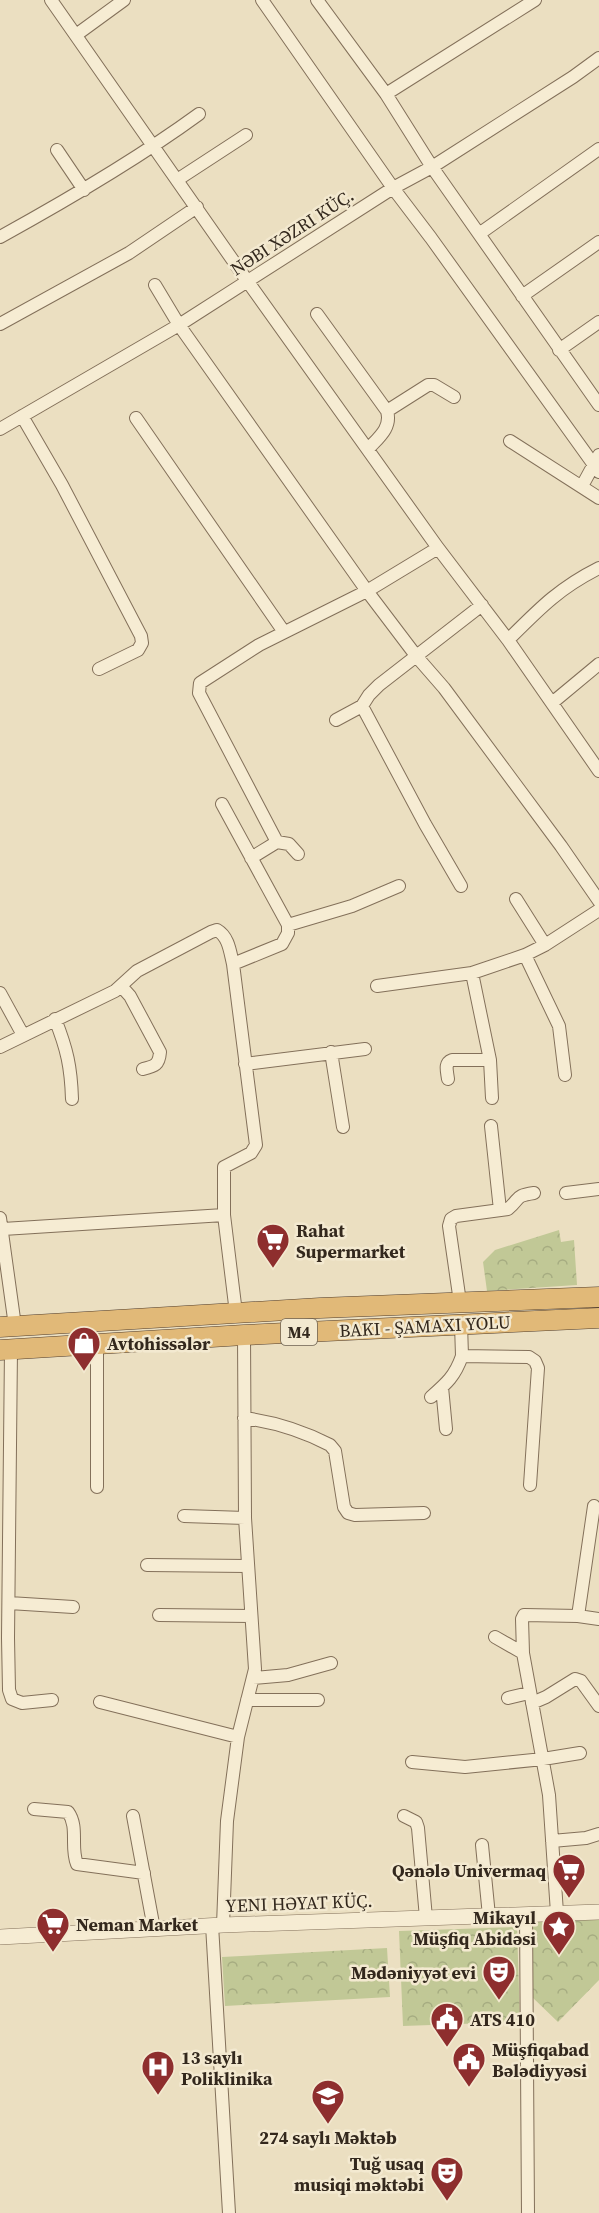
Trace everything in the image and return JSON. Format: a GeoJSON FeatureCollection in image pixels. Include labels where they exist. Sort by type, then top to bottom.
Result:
{"type":"FeatureCollection","features":[{"type":"Feature","properties":{"kind":"highway","name":"M4"},"geometry":{"type":"LineString","coordinates":[[8,1327],[236,1313],[599,1297]]}},
{"type":"Feature","properties":{"kind":"highway","name":"M4"},"geometry":{"type":"LineString","coordinates":[[6,1350],[244,1335],[599,1318]]}},
{"type":"Feature","properties":{"kind":"street"},"geometry":{"type":"LineString","coordinates":[[51,0],[248,282],[599,771]]}},
{"type":"Feature","properties":{"kind":"street"},"geometry":{"type":"LineString","coordinates":[[76,35],[124,0]]}},
{"type":"Feature","properties":{"kind":"street"},"geometry":{"type":"LineString","coordinates":[[262,0],[393,188],[597,464],[582,486]]}},
{"type":"Feature","properties":{"kind":"street"},"geometry":{"type":"LineString","coordinates":[[317,0],[386,94],[432,167],[599,405]]}},
{"type":"Feature","properties":{"kind":"street"},"geometry":{"type":"LineString","coordinates":[[386,94],[535,0]]}},
{"type":"Feature","properties":{"kind":"street","name":"NƏBI XƏZRI KÜÇ."},"geometry":{"type":"LineString","coordinates":[[0,429],[179,325],[393,188],[432,167],[599,58]]}},
{"type":"Feature","properties":{"kind":"street"},"geometry":{"type":"LineString","coordinates":[[0,237],[84,190],[154,147],[199,114]]}},
{"type":"Feature","properties":{"kind":"street"},"geometry":{"type":"LineString","coordinates":[[177,180],[246,135]]}},
{"type":"Feature","properties":{"kind":"street"},"geometry":{"type":"LineString","coordinates":[[480,234],[599,149]]}},
{"type":"Feature","properties":{"kind":"street"},"geometry":{"type":"LineString","coordinates":[[57,150],[84,190]]}},
{"type":"Feature","properties":{"kind":"street"},"geometry":{"type":"LineString","coordinates":[[0,324],[129,253],[197,207]]}},
{"type":"Feature","properties":{"kind":"street"},"geometry":{"type":"LineString","coordinates":[[522,296],[599,242]]}},
{"type":"Feature","properties":{"kind":"street"},"geometry":{"type":"LineString","coordinates":[[155,285],[179,325],[367,591],[417,657],[444,688],[599,901]]}},
{"type":"Feature","properties":{"kind":"street"},"geometry":{"type":"LineString","coordinates":[[317,314],[387,411],[389,420],[387,428],[368,450]]}},
{"type":"Feature","properties":{"kind":"street"},"geometry":{"type":"LineString","coordinates":[[559,350],[599,322]]}},
{"type":"Feature","properties":{"kind":"street"},"geometry":{"type":"LineString","coordinates":[[387,411],[428,385],[434,385],[454,397]]}},
{"type":"Feature","properties":{"kind":"street"},"geometry":{"type":"LineString","coordinates":[[22,416],[62,484],[141,636],[142,644],[138,650],[99,669]]}},
{"type":"Feature","properties":{"kind":"street"},"geometry":{"type":"LineString","coordinates":[[136,418],[284,632]]}},
{"type":"Feature","properties":{"kind":"street"},"geometry":{"type":"LineString","coordinates":[[510,441],[599,498]]}},
{"type":"Feature","properties":{"kind":"street"},"geometry":{"type":"LineString","coordinates":[[277,842],[199,693],[200,683],[237,657],[367,591],[438,548]]}},
{"type":"Feature","properties":{"kind":"street"},"geometry":{"type":"LineString","coordinates":[[507,640],[554,595],[572,581],[599,568]]}},
{"type":"Feature","properties":{"kind":"street"},"geometry":{"type":"LineString","coordinates":[[336,720],[362,706],[369,694],[379,685],[482,605]]}},
{"type":"Feature","properties":{"kind":"street"},"geometry":{"type":"LineString","coordinates":[[552,703],[599,664]]}},
{"type":"Feature","properties":{"kind":"street"},"geometry":{"type":"LineString","coordinates":[[362,706],[424,824],[461,886]]}},
{"type":"Feature","properties":{"kind":"street"},"geometry":{"type":"LineString","coordinates":[[222,804],[288,925],[288,933],[282,944],[233,964]]}},
{"type":"Feature","properties":{"kind":"street"},"geometry":{"type":"LineString","coordinates":[[252,858],[277,842],[289,844],[298,854]]}},
{"type":"Feature","properties":{"kind":"street"},"geometry":{"type":"LineString","coordinates":[[288,925],[352,906],[399,886]]}},
{"type":"Feature","properties":{"kind":"street"},"geometry":{"type":"LineString","coordinates":[[516,899],[546,945]]}},
{"type":"Feature","properties":{"kind":"street"},"geometry":{"type":"LineString","coordinates":[[378,986],[472,973],[525,955],[546,945],[599,910]]}},
{"type":"Feature","properties":{"kind":"street"},"geometry":{"type":"LineString","coordinates":[[0,1047],[121,986],[137,971],[217,930],[226,938],[233,964],[256,1145],[251,1153],[224,1167],[224,1215],[236,1313]]}},
{"type":"Feature","properties":{"kind":"street"},"geometry":{"type":"LineString","coordinates":[[525,955],[559,1026],[565,1075]]}},
{"type":"Feature","properties":{"kind":"street"},"geometry":{"type":"LineString","coordinates":[[472,973],[490,1060],[492,1098]]}},
{"type":"Feature","properties":{"kind":"street"},"geometry":{"type":"LineString","coordinates":[[121,986],[130,996],[160,1052],[156,1066],[143,1069]]}},
{"type":"Feature","properties":{"kind":"street"},"geometry":{"type":"LineString","coordinates":[[0,993],[23,1035]]}},
{"type":"Feature","properties":{"kind":"street"},"geometry":{"type":"LineString","coordinates":[[56,1019],[71,1070],[72,1099]]}},
{"type":"Feature","properties":{"kind":"street"},"geometry":{"type":"LineString","coordinates":[[245,1064],[365,1049]]}},
{"type":"Feature","properties":{"kind":"street"},"geometry":{"type":"LineString","coordinates":[[331,1052],[343,1127]]}},
{"type":"Feature","properties":{"kind":"street"},"geometry":{"type":"LineString","coordinates":[[448,1079],[446,1065],[452,1060],[490,1060]]}},
{"type":"Feature","properties":{"kind":"street"},"geometry":{"type":"LineString","coordinates":[[491,1126],[500,1210]]}},
{"type":"Feature","properties":{"kind":"street"},"geometry":{"type":"LineString","coordinates":[[566,1192],[599,1189]]}},
{"type":"Feature","properties":{"kind":"street"},"geometry":{"type":"LineString","coordinates":[[460,1302],[448,1226],[451,1219],[456,1216],[508,1209],[515,1198],[534,1193]]}},
{"type":"Feature","properties":{"kind":"street"},"geometry":{"type":"LineString","coordinates":[[8,1327],[1,1223],[224,1215]]}},
{"type":"Feature","properties":{"kind":"street"},"geometry":{"type":"LineString","coordinates":[[431,1397],[457,1371],[462,1356],[461,1324]]}},
{"type":"Feature","properties":{"kind":"street"},"geometry":{"type":"LineString","coordinates":[[229,2213],[217,1925],[238,1737],[253,1678],[255,1657],[245,1518],[244,1335]]}},
{"type":"Feature","properties":{"kind":"street"},"geometry":{"type":"LineString","coordinates":[[96,1343],[97,1487]]}},
{"type":"Feature","properties":{"kind":"street"},"geometry":{"type":"LineString","coordinates":[[6,1350],[4,1638],[9,1690],[12,1699],[22,1703],[52,1700]]}},
{"type":"Feature","properties":{"kind":"street"},"geometry":{"type":"LineString","coordinates":[[462,1356],[529,1357],[536,1361],[538,1368],[530,1485]]}},
{"type":"Feature","properties":{"kind":"street"},"geometry":{"type":"LineString","coordinates":[[442,1387],[446,1429]]}},
{"type":"Feature","properties":{"kind":"street"},"geometry":{"type":"LineString","coordinates":[[244,1418],[287,1426],[330,1445],[335,1451],[344,1507],[348,1513],[355,1515],[424,1514]]}},
{"type":"Feature","properties":{"kind":"street"},"geometry":{"type":"LineString","coordinates":[[578,1616],[594,1506]]}},
{"type":"Feature","properties":{"kind":"street"},"geometry":{"type":"LineString","coordinates":[[184,1516],[245,1518]]}},
{"type":"Feature","properties":{"kind":"street"},"geometry":{"type":"LineString","coordinates":[[147,1565],[247,1566]]}},
{"type":"Feature","properties":{"kind":"street"},"geometry":{"type":"LineString","coordinates":[[6,1596],[73,1607]]}},
{"type":"Feature","properties":{"kind":"street"},"geometry":{"type":"LineString","coordinates":[[558,1913],[549,1795],[523,1653],[522,1619],[524,1614],[599,1619]]}},
{"type":"Feature","properties":{"kind":"street"},"geometry":{"type":"LineString","coordinates":[[159,1615],[251,1616]]}},
{"type":"Feature","properties":{"kind":"street"},"geometry":{"type":"LineString","coordinates":[[495,1637],[523,1653]]}},
{"type":"Feature","properties":{"kind":"street"},"geometry":{"type":"LineString","coordinates":[[253,1678],[288,1675],[331,1663]]}},
{"type":"Feature","properties":{"kind":"street"},"geometry":{"type":"LineString","coordinates":[[508,1698],[546,1697],[575,1678],[581,1681],[599,1706]]}},
{"type":"Feature","properties":{"kind":"street"},"geometry":{"type":"LineString","coordinates":[[247,1700],[318,1700]]}},
{"type":"Feature","properties":{"kind":"street"},"geometry":{"type":"LineString","coordinates":[[100,1702],[238,1737]]}},
{"type":"Feature","properties":{"kind":"street"},"geometry":{"type":"LineString","coordinates":[[412,1762],[465,1767],[580,1753]]}},
{"type":"Feature","properties":{"kind":"street"},"geometry":{"type":"LineString","coordinates":[[33,1809],[68,1812],[74,1820],[74,1857],[77,1864],[144,1873]]}},
{"type":"Feature","properties":{"kind":"street"},"geometry":{"type":"LineString","coordinates":[[133,1816],[153,1929]]}},
{"type":"Feature","properties":{"kind":"street"},"geometry":{"type":"LineString","coordinates":[[404,1816],[416,1822],[418,1828],[426,1918]]}},
{"type":"Feature","properties":{"kind":"street"},"geometry":{"type":"LineString","coordinates":[[552,1840],[586,1838],[599,1834]]}},
{"type":"Feature","properties":{"kind":"street"},"geometry":{"type":"LineString","coordinates":[[482,1845],[489,1916]]}},
{"type":"Feature","properties":{"kind":"street","name":"YENI HƏYAT KÜÇ."},"geometry":{"type":"LineString","coordinates":[[0,1937],[217,1925],[599,1912]]}},
{"type":"Feature","properties":{"kind":"street"},"geometry":{"type":"LineString","coordinates":[[526,1915],[528,2213]]}},
{"type":"Feature","properties":{"kind":"green space"},"geometry":{"type":"Polygon","coordinates":[[[559,1230],[561,1242],[574,1240],[577,1285],[487,1291],[483,1262],[495,1250],[559,1230]]]}},
{"type":"Feature","properties":{"kind":"green space"},"geometry":{"type":"Polygon","coordinates":[[[599,1918],[599,1980],[558,2022],[532,1997],[529,1922],[599,1918]]]}},
{"type":"Feature","properties":{"kind":"green space"},"geometry":{"type":"Polygon","coordinates":[[[517,1927],[520,2022],[403,2026],[399,1931],[517,1927]]]}},
{"type":"Feature","properties":{"kind":"green space"},"geometry":{"type":"Polygon","coordinates":[[[387,1948],[390,1997],[225,2006],[222,1957],[387,1948]]]}},
{"type":"Feature","properties":{"kind":"place","name":"Rahat Supermarket"},"geometry":{"type":"Point","coordinates":[273,1269]}},
{"type":"Feature","properties":{"kind":"place","name":"Avtohissələr"},"geometry":{"type":"Point","coordinates":[84,1372]}},
{"type":"Feature","properties":{"kind":"place","name":"Qənələ Univermaq"},"geometry":{"type":"Point","coordinates":[569,1899]}},
{"type":"Feature","properties":{"kind":"place","name":"Neman Market"},"geometry":{"type":"Point","coordinates":[53,1953]}},
{"type":"Feature","properties":{"kind":"place","name":"Mikayıl Müşfiq Abidəsi"},"geometry":{"type":"Point","coordinates":[559,1956]}},
{"type":"Feature","properties":{"kind":"place","name":"Mədəniyyət evi"},"geometry":{"type":"Point","coordinates":[499,2001]}},
{"type":"Feature","properties":{"kind":"place","name":"ATS 410"},"geometry":{"type":"Point","coordinates":[447,2048]}},
{"type":"Feature","properties":{"kind":"place","name":"Müşfiqabad Bələdiyyəsi"},"geometry":{"type":"Point","coordinates":[469,2088]}},
{"type":"Feature","properties":{"kind":"place","name":"13 saylı Poliklinika"},"geometry":{"type":"Point","coordinates":[158,2096]}},
{"type":"Feature","properties":{"kind":"place","name":"274 saylı Məktəb"},"geometry":{"type":"Point","coordinates":[328,2125]}},
{"type":"Feature","properties":{"kind":"place","name":"Tuğ usaq musiqi məktəbi"},"geometry":{"type":"Point","coordinates":[447,2202]}}]}
